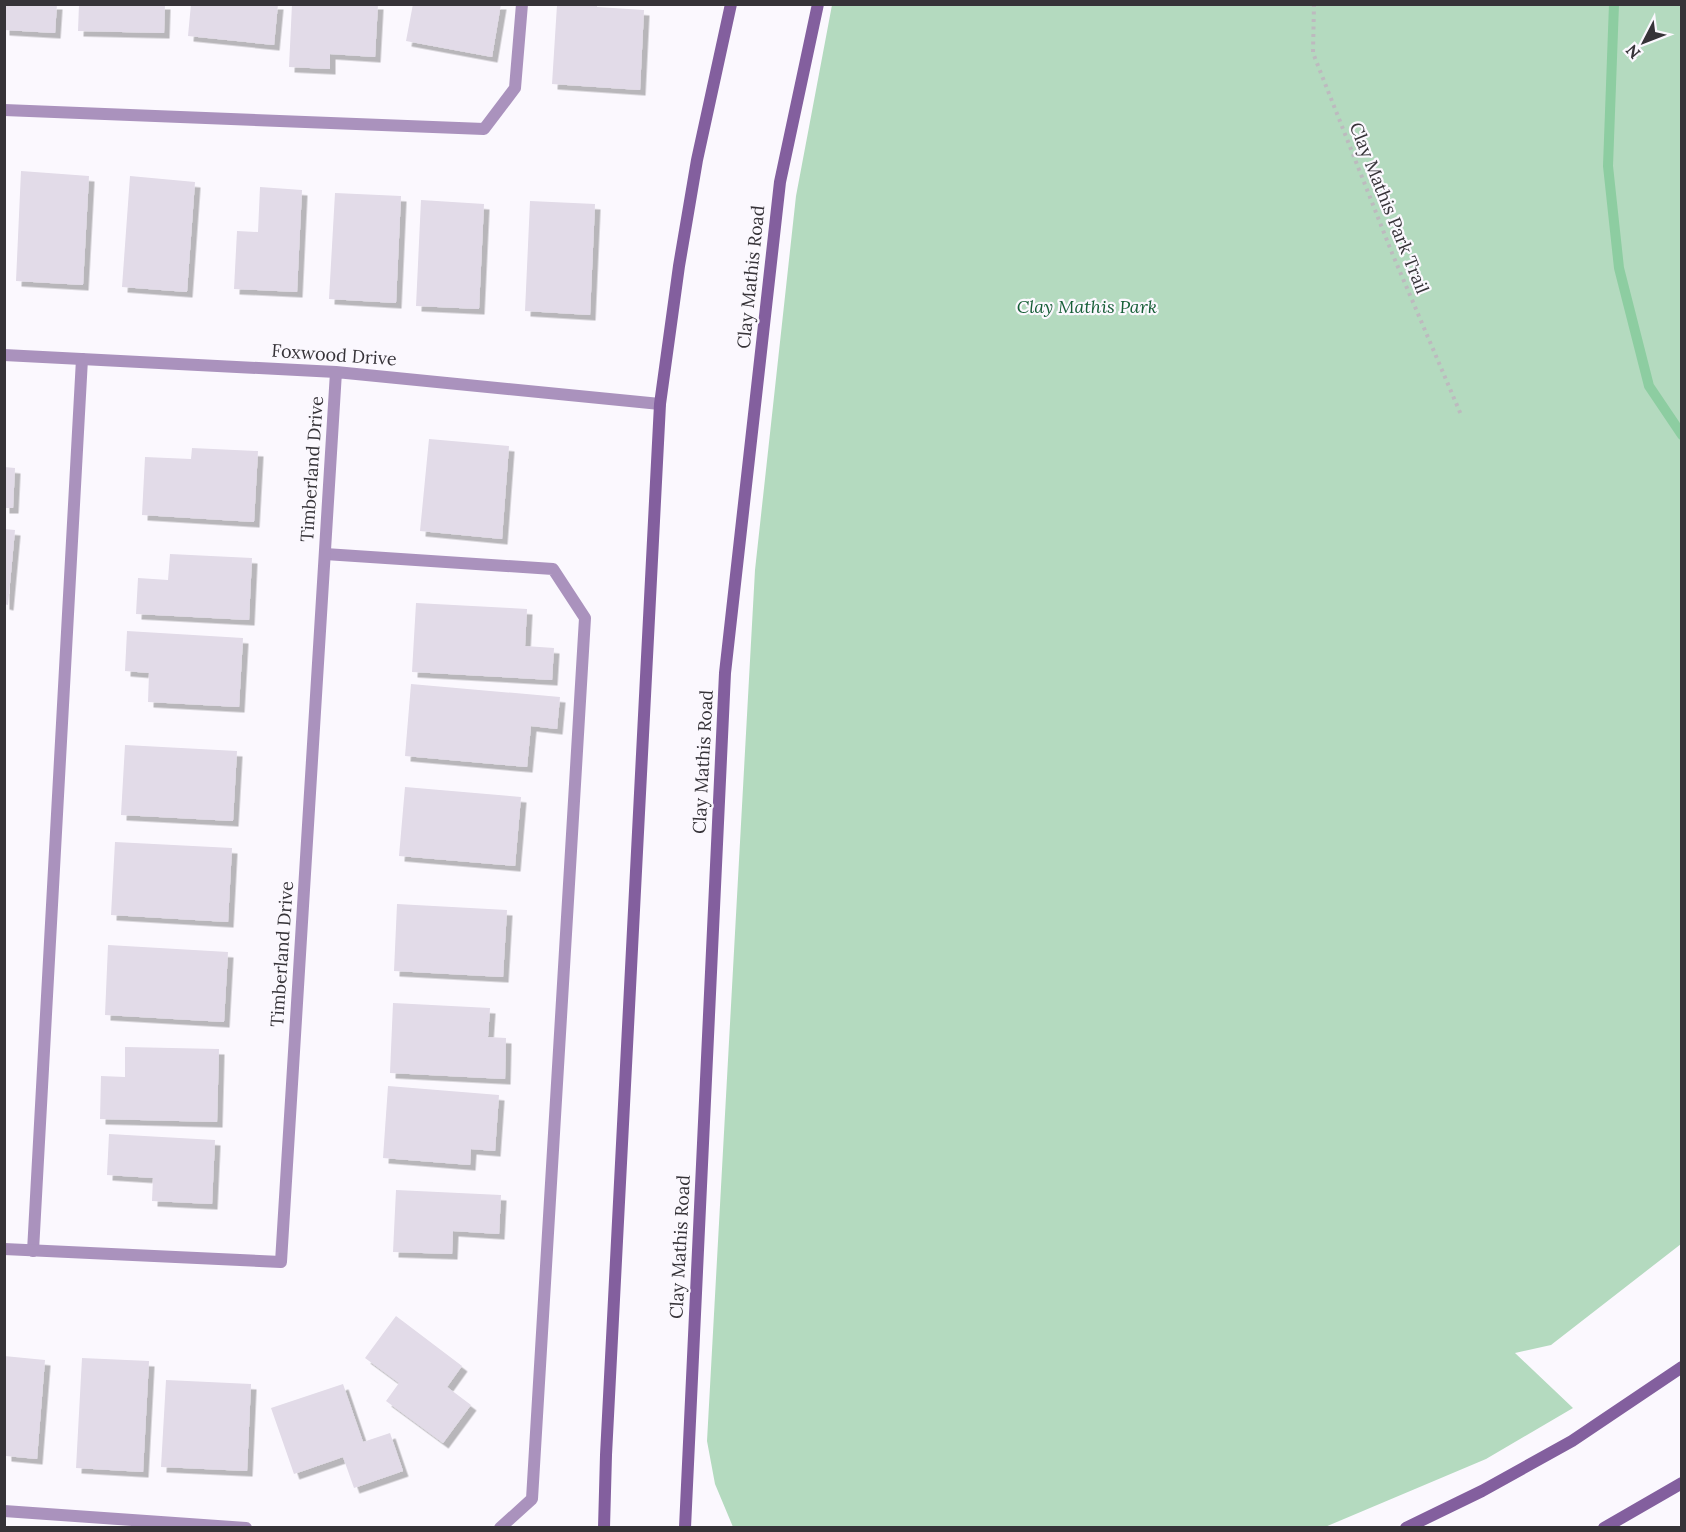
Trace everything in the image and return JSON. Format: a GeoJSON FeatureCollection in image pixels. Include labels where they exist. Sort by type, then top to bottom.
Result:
{"type":"FeatureCollection","features":[{"type":"Feature","properties":{"kind":"main road"},"geometry":{"type":"LineString","coordinates":[[604,1527],[660,404],[693,184],[731,4]]}},
{"type":"Feature","properties":{"kind":"main road","name":"Clay Mathis Road"},"geometry":{"type":"LineString","coordinates":[[685,1527],[725,673],[780,182],[818,4]]}},
{"type":"Feature","properties":{"kind":"main road"},"geometry":{"type":"LineString","coordinates":[[1406,1527],[1482,1491],[1572,1441],[1682,1368]]}},
{"type":"Feature","properties":{"kind":"main road"},"geometry":{"type":"LineString","coordinates":[[1604,1527],[1682,1483]]}},
{"type":"Feature","properties":{"kind":"street"},"geometry":{"type":"LineString","coordinates":[[4,110],[484,129],[515,88],[522,4]]}},
{"type":"Feature","properties":{"kind":"street","name":"Foxwood Drive"},"geometry":{"type":"LineString","coordinates":[[4,355],[336,372],[660,404]]}},
{"type":"Feature","properties":{"kind":"street"},"geometry":{"type":"LineString","coordinates":[[33,1251],[82,359]]}},
{"type":"Feature","properties":{"kind":"street","name":"Timberland Drive"},"geometry":{"type":"LineString","coordinates":[[4,1249],[281,1263],[336,372]]}},
{"type":"Feature","properties":{"kind":"street"},"geometry":{"type":"LineString","coordinates":[[325,554],[553,569],[585,618],[532,1499],[500,1527]]}},
{"type":"Feature","properties":{"kind":"street"},"geometry":{"type":"LineString","coordinates":[[4,1511],[246,1527]]}},
{"type":"Feature","properties":{"kind":"path","name":"Clay Mathis Park Trail"},"geometry":{"type":"LineString","coordinates":[[1314,4],[1313,53],[1392,253],[1462,417]]}},
{"type":"Feature","properties":{"kind":"green space","name":"Clay Mathis Park"},"geometry":{"type":"Polygon","coordinates":[[[832,5],[1681,5],[1681,1244],[1551,1345],[1515,1353],[1573,1408],[1486,1459],[1325,1527],[733,1527],[715,1484],[707,1441],[755,570],[796,196],[832,5]]]}},
{"type":"Feature","properties":{"kind":"building"},"geometry":{"type":"Polygon","coordinates":[[[4,4],[57,4],[55,33],[4,30],[4,4]]]}},
{"type":"Feature","properties":{"kind":"building"},"geometry":{"type":"Polygon","coordinates":[[[79,4],[165,4],[164,33],[78,31],[79,4]]]}},
{"type":"Feature","properties":{"kind":"building"},"geometry":{"type":"Polygon","coordinates":[[[191,4],[278,4],[274,45],[188,36],[191,4]]]}},
{"type":"Feature","properties":{"kind":"building"},"geometry":{"type":"Polygon","coordinates":[[[292,4],[378,4],[375,57],[330,54],[330,69],[289,67],[292,4]]]}},
{"type":"Feature","properties":{"kind":"building"},"geometry":{"type":"Polygon","coordinates":[[[413,4],[501,4],[492,57],[406,41],[413,4]]]}},
{"type":"Feature","properties":{"kind":"building"},"geometry":{"type":"Polygon","coordinates":[[[557,5],[597,5],[597,7],[644,10],[640,90],[552,84],[557,5]]]}},
{"type":"Feature","properties":{"kind":"building"},"geometry":{"type":"Polygon","coordinates":[[[21,171],[89,176],[83,285],[16,281],[21,171]]]}},
{"type":"Feature","properties":{"kind":"building"},"geometry":{"type":"Polygon","coordinates":[[[130,176],[195,182],[187,292],[122,287],[130,176]]]}},
{"type":"Feature","properties":{"kind":"building"},"geometry":{"type":"Polygon","coordinates":[[[260,187],[302,190],[297,292],[234,289],[237,231],[258,232],[260,187]]]}},
{"type":"Feature","properties":{"kind":"building"},"geometry":{"type":"Polygon","coordinates":[[[335,193],[401,196],[396,303],[329,299],[335,193]]]}},
{"type":"Feature","properties":{"kind":"building"},"geometry":{"type":"Polygon","coordinates":[[[421,200],[484,204],[479,309],[416,306],[421,200]]]}},
{"type":"Feature","properties":{"kind":"building"},"geometry":{"type":"Polygon","coordinates":[[[530,201],[595,204],[590,315],[525,311],[530,201]]]}},
{"type":"Feature","properties":{"kind":"building"},"geometry":{"type":"Polygon","coordinates":[[[429,439],[509,446],[502,539],[420,531],[429,439]]]}},
{"type":"Feature","properties":{"kind":"building"},"geometry":{"type":"Polygon","coordinates":[[[192,448],[258,451],[254,522],[142,515],[145,457],[191,459],[192,448]]]}},
{"type":"Feature","properties":{"kind":"building"},"geometry":{"type":"Polygon","coordinates":[[[4,467],[15,468],[13,508],[4,508],[4,467]]]}},
{"type":"Feature","properties":{"kind":"building"},"geometry":{"type":"Polygon","coordinates":[[[4,529],[15,530],[8,605],[4,604],[4,529]]]}},
{"type":"Feature","properties":{"kind":"building"},"geometry":{"type":"Polygon","coordinates":[[[170,554],[252,558],[249,620],[136,614],[138,578],[168,580],[170,554]]]}},
{"type":"Feature","properties":{"kind":"building"},"geometry":{"type":"Polygon","coordinates":[[[416,603],[527,609],[525,646],[554,648],[552,680],[412,672],[416,603]]]}},
{"type":"Feature","properties":{"kind":"building"},"geometry":{"type":"Polygon","coordinates":[[[127,631],[243,638],[239,707],[148,702],[149,673],[125,671],[127,631]]]}},
{"type":"Feature","properties":{"kind":"building"},"geometry":{"type":"Polygon","coordinates":[[[411,684],[560,697],[557,729],[531,726],[527,767],[405,756],[411,684]]]}},
{"type":"Feature","properties":{"kind":"building"},"geometry":{"type":"Polygon","coordinates":[[[125,745],[237,751],[233,821],[121,815],[125,745]]]}},
{"type":"Feature","properties":{"kind":"building"},"geometry":{"type":"Polygon","coordinates":[[[405,787],[521,797],[515,866],[399,856],[405,787]]]}},
{"type":"Feature","properties":{"kind":"building"},"geometry":{"type":"Polygon","coordinates":[[[115,842],[232,848],[228,922],[111,915],[115,842]]]}},
{"type":"Feature","properties":{"kind":"building"},"geometry":{"type":"Polygon","coordinates":[[[397,904],[507,910],[503,977],[394,971],[397,904]]]}},
{"type":"Feature","properties":{"kind":"building"},"geometry":{"type":"Polygon","coordinates":[[[108,945],[228,952],[224,1022],[105,1015],[108,945]]]}},
{"type":"Feature","properties":{"kind":"building"},"geometry":{"type":"Polygon","coordinates":[[[393,1003],[490,1008],[488,1037],[506,1038],[505,1079],[390,1073],[393,1003]]]}},
{"type":"Feature","properties":{"kind":"building"},"geometry":{"type":"Polygon","coordinates":[[[125,1047],[219,1049],[217,1122],[100,1119],[101,1076],[125,1077],[125,1047]]]}},
{"type":"Feature","properties":{"kind":"building"},"geometry":{"type":"Polygon","coordinates":[[[388,1086],[499,1095],[495,1151],[471,1149],[470,1165],[383,1158],[388,1086]]]}},
{"type":"Feature","properties":{"kind":"building"},"geometry":{"type":"Polygon","coordinates":[[[109,1134],[215,1140],[212,1204],[152,1201],[153,1178],[107,1175],[109,1134]]]}},
{"type":"Feature","properties":{"kind":"building"},"geometry":{"type":"Polygon","coordinates":[[[396,1190],[501,1195],[499,1234],[453,1231],[452,1254],[393,1252],[396,1190]]]}},
{"type":"Feature","properties":{"kind":"building"},"geometry":{"type":"Polygon","coordinates":[[[396,1316],[462,1366],[447,1387],[471,1405],[443,1443],[386,1401],[399,1383],[365,1358],[396,1316]]]}},
{"type":"Feature","properties":{"kind":"building"},"geometry":{"type":"Polygon","coordinates":[[[4,1356],[45,1360],[37,1459],[6,1456],[4,1356]]]}},
{"type":"Feature","properties":{"kind":"building"},"geometry":{"type":"Polygon","coordinates":[[[82,1358],[149,1361],[143,1472],[76,1468],[82,1358]]]}},
{"type":"Feature","properties":{"kind":"building"},"geometry":{"type":"Polygon","coordinates":[[[166,1380],[251,1384],[247,1471],[161,1467],[166,1380]]]}},
{"type":"Feature","properties":{"kind":"building"},"geometry":{"type":"Polygon","coordinates":[[[343,1384],[363,1442],[390,1433],[403,1471],[354,1488],[343,1457],[294,1474],[271,1408],[343,1384]]]}},
{"type":"Feature","properties":{"kind":"waterway"},"geometry":{"type":"LineString","coordinates":[[1614,4],[1608,166],[1619,268],[1649,386],[1682,435]]}}]}
